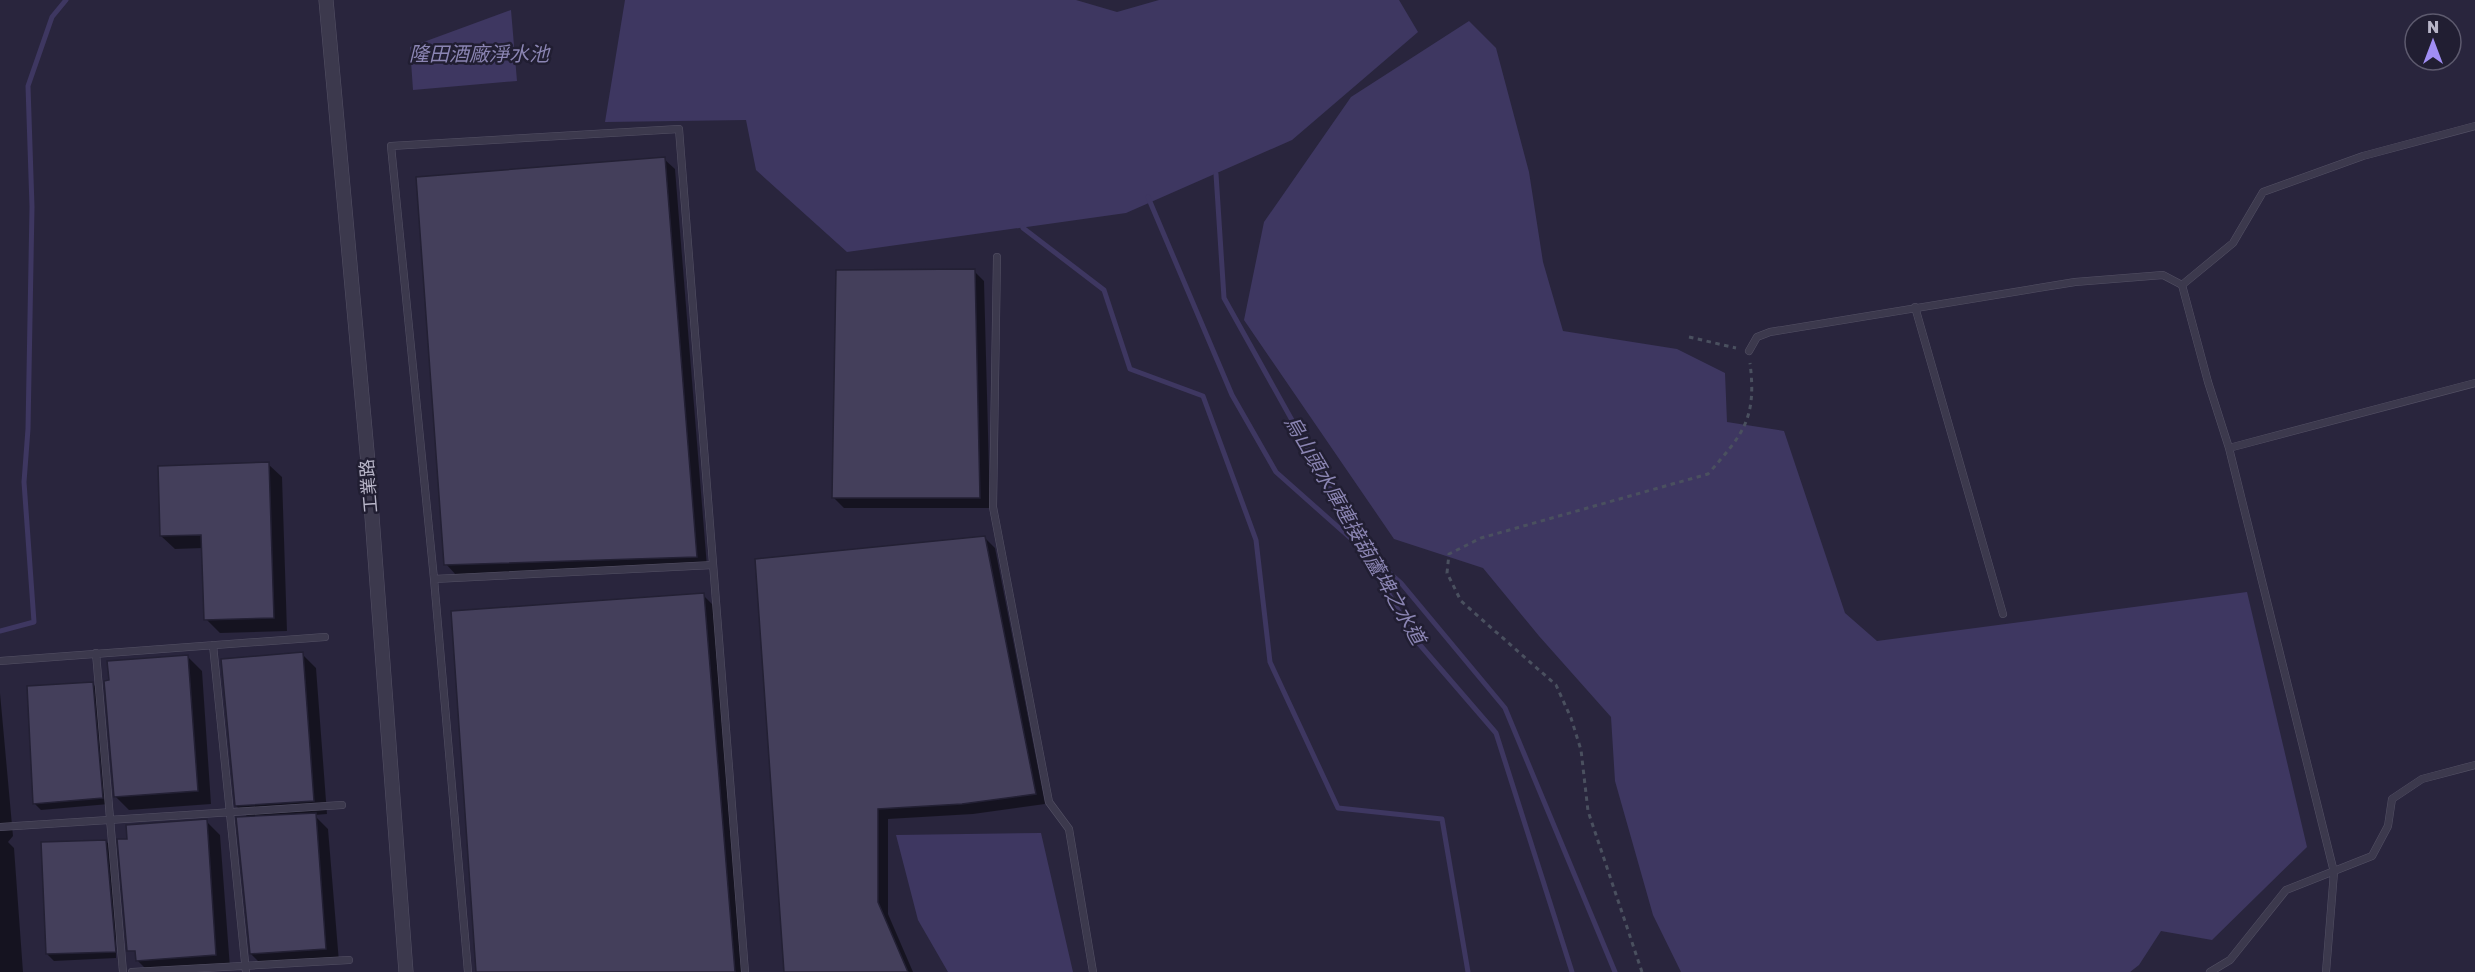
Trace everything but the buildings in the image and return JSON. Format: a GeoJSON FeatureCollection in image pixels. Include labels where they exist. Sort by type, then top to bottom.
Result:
{"type":"FeatureCollection","features":[{"type":"Feature","properties":{"kind":"street","name":"工業路"},"geometry":{"type":"LineString","coordinates":[[326,0],[368,463],[406,972]]}},
{"type":"Feature","properties":{"kind":"lane"},"geometry":{"type":"LineString","coordinates":[[2182,285],[2233,243],[2263,192],[2363,156],[2475,126]]}},
{"type":"Feature","properties":{"kind":"lane"},"geometry":{"type":"LineString","coordinates":[[468,972],[434,579],[391,147],[679,129],[745,972]]}},
{"type":"Feature","properties":{"kind":"lane"},"geometry":{"type":"LineString","coordinates":[[997,257],[993,507],[1049,802],[1069,830],[1093,972]]}},
{"type":"Feature","properties":{"kind":"lane"},"geometry":{"type":"LineString","coordinates":[[1749,351],[1757,337],[1770,332],[1915,307],[2086,281],[2163,275],[2182,285],[2208,382],[2229,448],[2334,872],[2326,972]]}},
{"type":"Feature","properties":{"kind":"lane"},"geometry":{"type":"LineString","coordinates":[[1915,307],[2003,614]]}},
{"type":"Feature","properties":{"kind":"lane"},"geometry":{"type":"LineString","coordinates":[[2229,448],[2475,382]]}},
{"type":"Feature","properties":{"kind":"lane"},"geometry":{"type":"LineString","coordinates":[[434,579],[713,565]]}},
{"type":"Feature","properties":{"kind":"lane"},"geometry":{"type":"LineString","coordinates":[[0,661],[325,637]]}},
{"type":"Feature","properties":{"kind":"lane"},"geometry":{"type":"LineString","coordinates":[[213,645],[245,969]]}},
{"type":"Feature","properties":{"kind":"lane"},"geometry":{"type":"LineString","coordinates":[[96,653],[123,972]]}},
{"type":"Feature","properties":{"kind":"lane"},"geometry":{"type":"LineString","coordinates":[[2210,972],[2230,960],[2286,890],[2372,856],[2388,826],[2392,799],[2422,779],[2475,765]]}},
{"type":"Feature","properties":{"kind":"lane"},"geometry":{"type":"LineString","coordinates":[[0,827],[342,805]]}},
{"type":"Feature","properties":{"kind":"lane"},"geometry":{"type":"LineString","coordinates":[[132,972],[245,969],[349,960]]}},
{"type":"Feature","properties":{"kind":"path"},"geometry":{"type":"LineString","coordinates":[[1642,972],[1588,811],[1581,750],[1571,718],[1556,685],[1461,601],[1447,573],[1449,554],[1481,538],[1708,474],[1734,445],[1751,413],[1753,384],[1749,351],[1689,337]]}},
{"type":"Feature","properties":{"kind":"water"},"geometry":{"type":"Polygon","coordinates":[[[625,0],[1076,0],[1117,12],[1159,0],[1399,0],[1418,32],[1292,140],[1126,213],[847,252],[756,170],[746,120],[605,122],[625,0]]]}},
{"type":"Feature","properties":{"kind":"water","name":"隆田酒廠淨水池"},"geometry":{"type":"Polygon","coordinates":[[[511,10],[517,81],[413,90],[410,47],[511,10]]]}},
{"type":"Feature","properties":{"kind":"water"},"geometry":{"type":"Polygon","coordinates":[[[1469,21],[1496,48],[1529,172],[1543,262],[1563,331],[1677,349],[1725,373],[1727,422],[1784,431],[1845,613],[1877,641],[2247,592],[2307,847],[2212,940],[2161,931],[2139,965],[2130,972],[1681,972],[1653,915],[1615,781],[1611,717],[1539,636],[1483,568],[1394,539],[1244,320],[1264,222],[1351,97],[1469,21]]]}},
{"type":"Feature","properties":{"kind":"water"},"geometry":{"type":"Polygon","coordinates":[[[1041,833],[1073,972],[948,972],[918,920],[896,835],[1041,833]]]}},
{"type":"Feature","properties":{"kind":"waterway"},"geometry":{"type":"LineString","coordinates":[[0,631],[34,622],[24,482],[28,429],[32,207],[28,86],[52,17],[66,0]]}},
{"type":"Feature","properties":{"kind":"waterway","name":"烏山頭水庫連接葫蘆埤之水道"},"geometry":{"type":"LineString","coordinates":[[1216,174],[1224,298],[1362,546]]}},
{"type":"Feature","properties":{"kind":"waterway"},"geometry":{"type":"LineString","coordinates":[[1148,197],[1232,395],[1276,472],[1401,583],[1505,708],[1615,972]]}},
{"type":"Feature","properties":{"kind":"waterway","name":"烏山頭水庫連接葫蘆埤之水道"},"geometry":{"type":"LineString","coordinates":[[1023,228],[1104,290],[1130,369],[1203,396],[1256,540],[1270,662],[1338,808],[1442,819],[1468,972]]}},
{"type":"Feature","properties":{"kind":"waterway","name":"烏山頭水庫連接葫蘆埤之水道"},"geometry":{"type":"LineString","coordinates":[[1368,557],[1414,638],[1496,733],[1572,972]]}}]}
